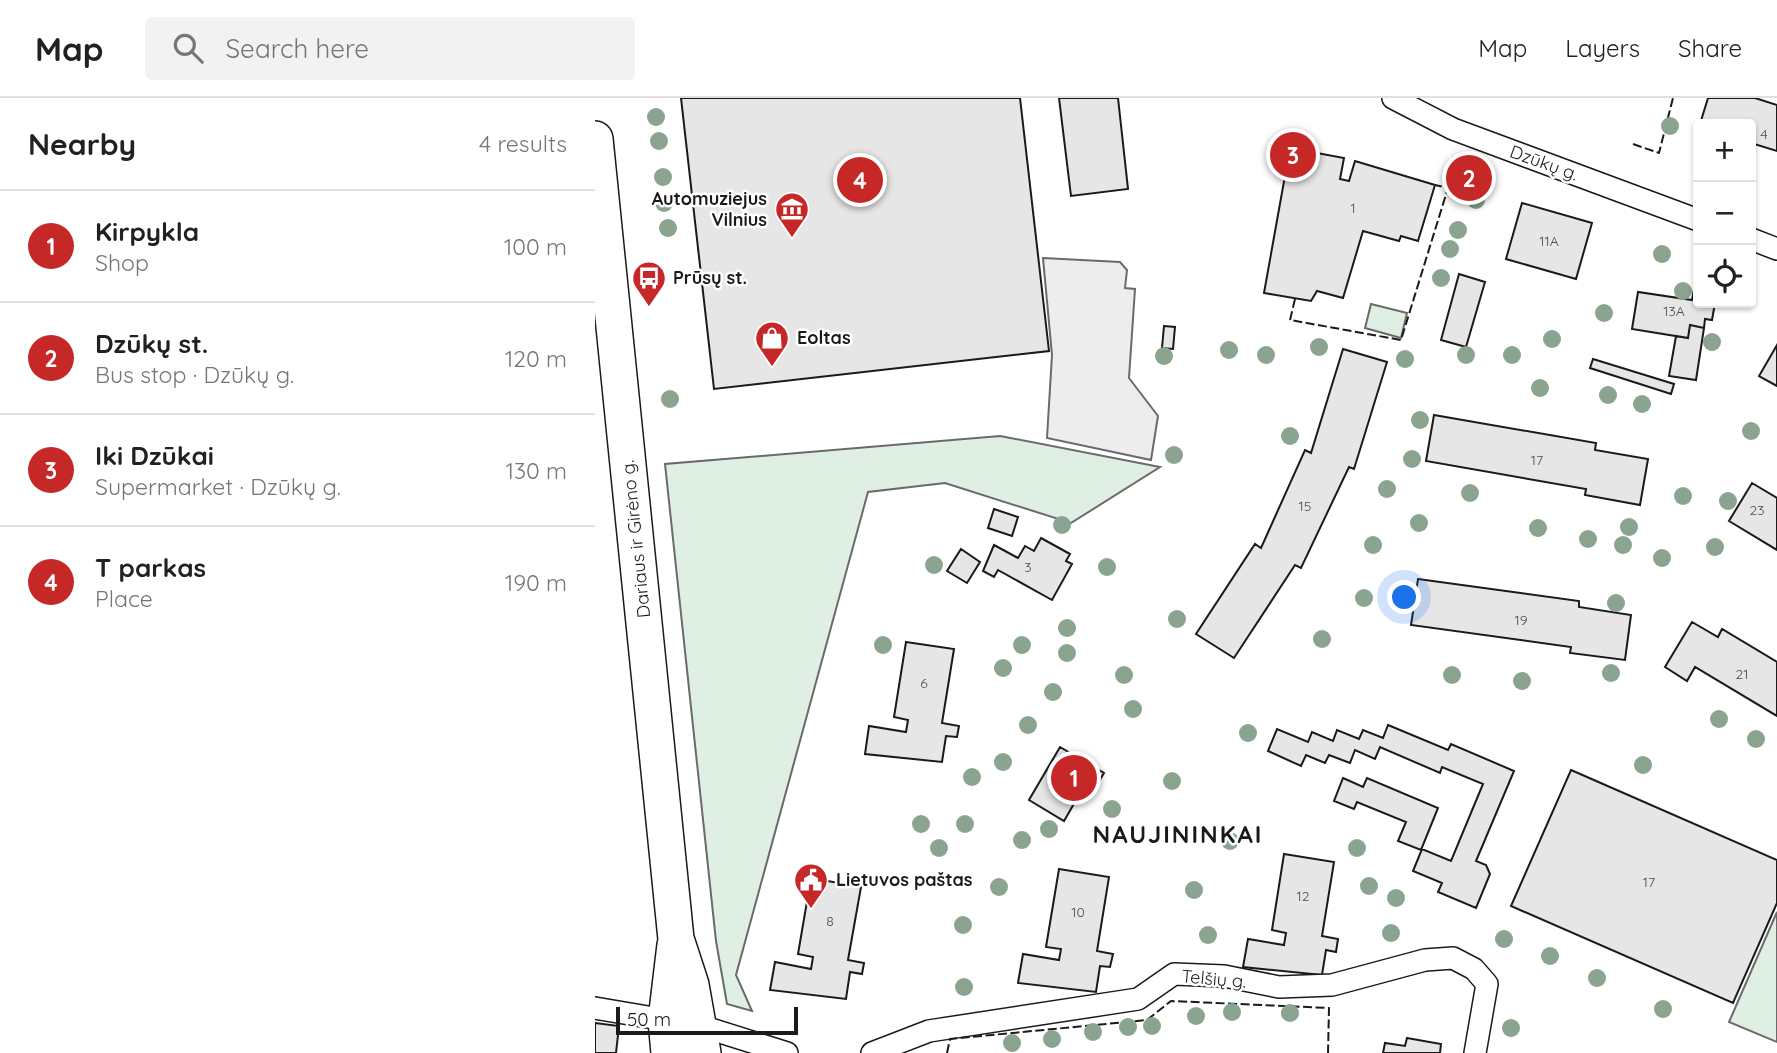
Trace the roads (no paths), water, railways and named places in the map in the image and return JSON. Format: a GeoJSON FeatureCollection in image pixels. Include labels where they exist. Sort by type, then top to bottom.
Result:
{"type":"FeatureCollection","features":[{"type":"Feature","properties":{"kind":"main road","name":"Dariaus ir Girėno g."},"geometry":{"type":"LineString","coordinates":[[595,139],[676,939],[702,1040]]}},
{"type":"Feature","properties":{"kind":"main road","name":"Dariaus ir Girėno g."},"geometry":{"type":"LineString","coordinates":[[668,1036],[676,939]]}},
{"type":"Feature","properties":{"kind":"street","name":"Dzūkų g."},"geometry":{"type":"LineString","coordinates":[[1393,98],[1453,129],[1693,218]]}},
{"type":"Feature","properties":{"kind":"street"},"geometry":{"type":"LineString","coordinates":[[1756,241],[1777,248]]}},
{"type":"Feature","properties":{"kind":"street","name":"Telšių g."},"geometry":{"type":"LineString","coordinates":[[872,1053],[929,1031],[1138,999],[1174,974],[1224,976],[1279,987],[1332,985],[1425,960],[1453,958],[1473,969],[1487,984],[1475,1053]]}},
{"type":"Feature","properties":{"kind":"street"},"geometry":{"type":"LineString","coordinates":[[595,1008],[668,1036],[787,1053]]}},
{"type":"Feature","properties":{"kind":"place","name":"Iki Dzūkai"},"geometry":{"type":"Point","coordinates":[1293,155]}},
{"type":"Feature","properties":{"kind":"place","name":"Dzūkų st."},"geometry":{"type":"Point","coordinates":[1469,178]}},
{"type":"Feature","properties":{"kind":"place","name":"T parkas"},"geometry":{"type":"Point","coordinates":[860,180]}},
{"type":"Feature","properties":{"kind":"place","name":"Automuziejus Vilnius"},"geometry":{"type":"Point","coordinates":[792,239]}},
{"type":"Feature","properties":{"kind":"place","name":"Prūsų st."},"geometry":{"type":"Point","coordinates":[649,308]}},
{"type":"Feature","properties":{"kind":"place","name":"Eoltas"},"geometry":{"type":"Point","coordinates":[772,368]}},
{"type":"Feature","properties":{"kind":"place","name":"Kirpykla"},"geometry":{"type":"Point","coordinates":[1074,778]}},
{"type":"Feature","properties":{"kind":"place","name":"Lietuvos paštas"},"geometry":{"type":"Point","coordinates":[811,910]}},
{"type":"Feature","properties":{"kind":"district","name":"NAUJININKAI"},"geometry":{"type":"Point","coordinates":[1178,835]}}]}
